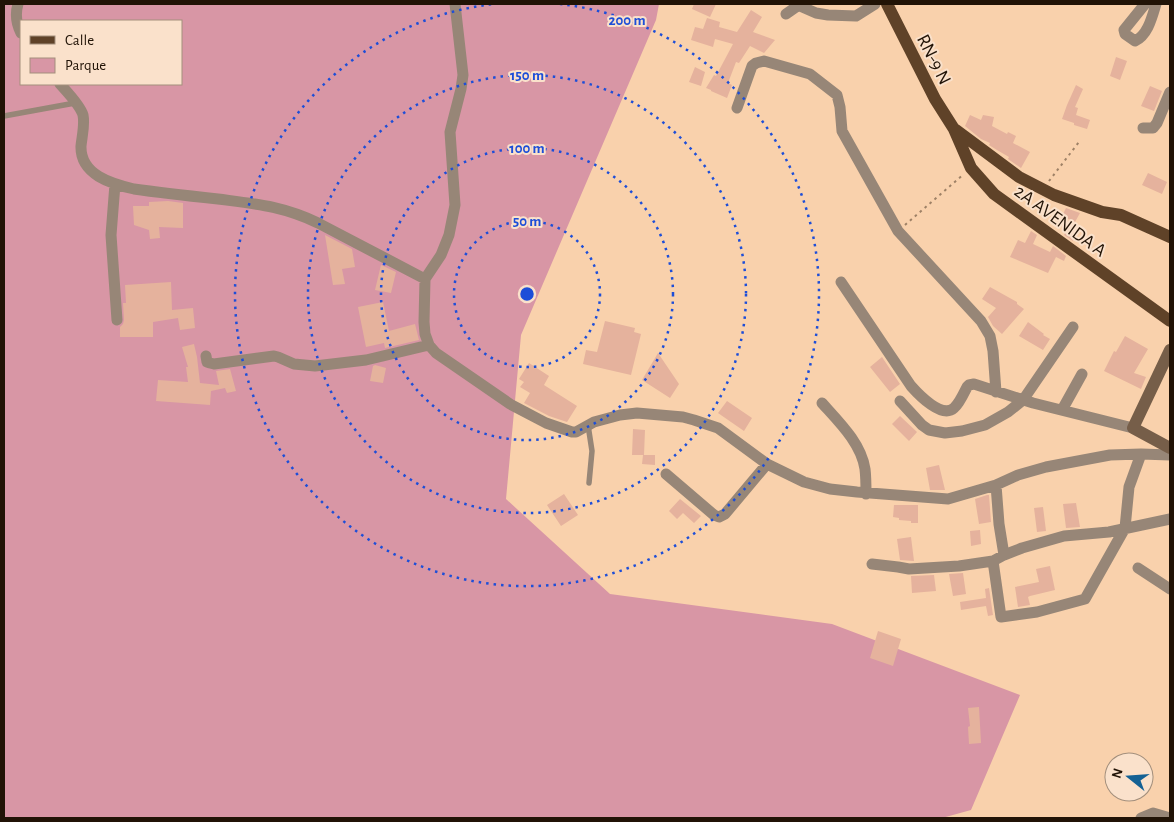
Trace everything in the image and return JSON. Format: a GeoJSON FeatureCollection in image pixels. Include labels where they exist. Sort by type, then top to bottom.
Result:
{"type":"FeatureCollection","features":[{"type":"Feature","properties":{"kind":"main road","name":"RN-9 N"},"geometry":{"type":"LineString","coordinates":[[887,4],[935,99],[954,129]]}},
{"type":"Feature","properties":{"kind":"main road","name":"2A AVENIDA A"},"geometry":{"type":"LineString","coordinates":[[954,129],[971,168],[994,194],[1170,320]]}},
{"type":"Feature","properties":{"kind":"main road"},"geometry":{"type":"LineString","coordinates":[[954,129],[1020,177],[1054,195],[1102,212],[1121,215],[1170,237]]}},
{"type":"Feature","properties":{"kind":"main road"},"geometry":{"type":"LineString","coordinates":[[1170,350],[1134,428],[1170,448]]}},
{"type":"Feature","properties":{"kind":"street"},"geometry":{"type":"LineString","coordinates":[[18,4],[16,16],[20,30]]}},
{"type":"Feature","properties":{"kind":"street"},"geometry":{"type":"LineString","coordinates":[[455,4],[462,75],[461,89],[450,132],[455,205],[449,235],[441,255],[425,279],[424,328],[430,345],[440,356],[510,404],[546,423],[572,432],[576,432],[598,420],[637,413],[683,417],[718,428],[766,464],[804,482],[866,494],[948,499],[996,486],[1018,475],[1046,467],[1110,455],[1170,455]]}},
{"type":"Feature","properties":{"kind":"street"},"geometry":{"type":"LineString","coordinates":[[786,14],[800,6],[816,13],[856,16],[875,4]]}},
{"type":"Feature","properties":{"kind":"street"},"geometry":{"type":"LineString","coordinates":[[1145,4],[1124,30],[1124,34],[1135,41],[1140,39],[1149,26],[1156,4]]}},
{"type":"Feature","properties":{"kind":"street"},"geometry":{"type":"LineString","coordinates":[[737,108],[752,66],[764,61],[810,74],[837,94],[842,131],[898,231],[981,321],[990,336],[996,392]]}},
{"type":"Feature","properties":{"kind":"street"},"geometry":{"type":"LineString","coordinates":[[61,85],[80,109],[83,119],[82,152],[85,162],[95,174],[115,184],[134,189],[281,208],[318,223],[425,279]]}},
{"type":"Feature","properties":{"kind":"street"},"geometry":{"type":"LineString","coordinates":[[1143,128],[1153,128],[1157,124],[1170,92]]}},
{"type":"Feature","properties":{"kind":"street"},"geometry":{"type":"LineString","coordinates":[[115,184],[111,235],[117,320]]}},
{"type":"Feature","properties":{"kind":"street"},"geometry":{"type":"LineString","coordinates":[[841,282],[911,386],[923,398],[943,410],[952,410],[967,387],[972,384],[1023,400],[1134,428]]}},
{"type":"Feature","properties":{"kind":"street"},"geometry":{"type":"LineString","coordinates":[[900,401],[929,430],[945,433],[962,432],[985,425],[1008,412],[1023,400],[1073,328]]}},
{"type":"Feature","properties":{"kind":"street"},"geometry":{"type":"LineString","coordinates":[[206,356],[207,362],[210,364],[274,356],[294,364],[315,366],[366,360],[430,345]]}},
{"type":"Feature","properties":{"kind":"street"},"geometry":{"type":"LineString","coordinates":[[1062,410],[1082,374]]}},
{"type":"Feature","properties":{"kind":"street"},"geometry":{"type":"LineString","coordinates":[[822,402],[841,424],[861,453],[865,469],[866,494]]}},
{"type":"Feature","properties":{"kind":"street"},"geometry":{"type":"LineString","coordinates":[[993,561],[1001,617],[1037,612],[1085,599],[1125,528],[1130,487],[1142,454]]}},
{"type":"Feature","properties":{"kind":"street"},"geometry":{"type":"LineString","coordinates":[[666,474],[714,515],[719,517],[725,514],[766,464]]}},
{"type":"Feature","properties":{"kind":"street"},"geometry":{"type":"LineString","coordinates":[[996,486],[1004,554]]}},
{"type":"Feature","properties":{"kind":"street"},"geometry":{"type":"LineString","coordinates":[[872,564],[909,570],[942,568],[993,561],[1004,554],[1064,536],[1109,532],[1170,519]]}},
{"type":"Feature","properties":{"kind":"street"},"geometry":{"type":"LineString","coordinates":[[1138,568],[1170,589]]}},
{"type":"Feature","properties":{"kind":"street"},"geometry":{"type":"LineString","coordinates":[[1141,818],[1153,813],[1170,818]]}},
{"type":"Feature","properties":{"kind":"lane"},"geometry":{"type":"LineString","coordinates":[[4,116],[75,103]]}},
{"type":"Feature","properties":{"kind":"lane"},"geometry":{"type":"LineString","coordinates":[[588,425],[592,451],[589,483]]}},
{"type":"Feature","properties":{"kind":"path"},"geometry":{"type":"LineString","coordinates":[[1054,195],[1056,191],[1048,182],[1079,142]]}},
{"type":"Feature","properties":{"kind":"path"},"geometry":{"type":"LineString","coordinates":[[898,231],[971,168]]}},
{"type":"Feature","properties":{"kind":"green space"},"geometry":{"type":"Polygon","coordinates":[[[4,4],[659,4],[656,20],[521,335],[506,499],[610,594],[832,624],[1020,695],[971,810],[942,818],[4,818],[4,4]]]}},
{"type":"Feature","properties":{"kind":"building"},"geometry":{"type":"Polygon","coordinates":[[[694,4],[716,4],[710,17],[692,9],[694,4]]]}},
{"type":"Feature","properties":{"kind":"building"},"geometry":{"type":"Polygon","coordinates":[[[751,10],[762,17],[753,32],[775,40],[764,53],[750,46],[739,63],[736,62],[728,83],[732,85],[727,98],[706,88],[714,75],[716,76],[733,44],[715,39],[713,47],[691,40],[695,27],[703,29],[707,18],[720,22],[719,27],[737,32],[751,10]]]}},
{"type":"Feature","properties":{"kind":"building"},"geometry":{"type":"Polygon","coordinates":[[[1116,57],[1127,61],[1120,80],[1110,76],[1116,57]]]}},
{"type":"Feature","properties":{"kind":"building"},"geometry":{"type":"Polygon","coordinates":[[[695,67],[705,72],[701,86],[689,82],[695,67]]]}},
{"type":"Feature","properties":{"kind":"building"},"geometry":{"type":"Polygon","coordinates":[[[1076,85],[1083,89],[1075,107],[1078,108],[1076,115],[1090,120],[1087,129],[1062,119],[1076,85]]]}},
{"type":"Feature","properties":{"kind":"building"},"geometry":{"type":"Polygon","coordinates":[[[1150,86],[1162,91],[1154,111],[1141,106],[1150,86]]]}},
{"type":"Feature","properties":{"kind":"building"},"geometry":{"type":"Polygon","coordinates":[[[970,115],[981,120],[983,115],[994,117],[992,126],[1007,134],[1008,132],[1016,136],[1013,143],[1030,152],[1021,168],[1008,159],[1009,157],[989,145],[990,143],[981,139],[965,126],[970,115]]]}},
{"type":"Feature","properties":{"kind":"building"},"geometry":{"type":"Polygon","coordinates":[[[1148,173],[1167,182],[1162,194],[1142,185],[1148,173]]]}},
{"type":"Feature","properties":{"kind":"building"},"geometry":{"type":"Polygon","coordinates":[[[168,201],[183,203],[183,228],[159,227],[160,238],[150,239],[149,230],[134,225],[133,206],[149,206],[149,202],[168,201]]]}},
{"type":"Feature","properties":{"kind":"building"},"geometry":{"type":"Polygon","coordinates":[[[1066,208],[1080,213],[1075,222],[1062,216],[1066,208]]]}},
{"type":"Feature","properties":{"kind":"building"},"geometry":{"type":"Polygon","coordinates":[[[1070,223],[1079,227],[1073,241],[1064,235],[1070,223]]]}},
{"type":"Feature","properties":{"kind":"building"},"geometry":{"type":"Polygon","coordinates":[[[1031,231],[1037,235],[1033,244],[1050,252],[1053,246],[1066,256],[1064,261],[1056,257],[1048,273],[1010,257],[1018,240],[1025,243],[1031,231]]]}},
{"type":"Feature","properties":{"kind":"building"},"geometry":{"type":"Polygon","coordinates":[[[325,235],[352,249],[355,267],[342,269],[345,284],[333,285],[325,235]]]}},
{"type":"Feature","properties":{"kind":"building"},"geometry":{"type":"Polygon","coordinates":[[[381,265],[396,272],[391,293],[375,290],[381,265]]]}},
{"type":"Feature","properties":{"kind":"building"},"geometry":{"type":"Polygon","coordinates":[[[171,282],[172,310],[193,308],[195,328],[180,330],[178,318],[153,322],[153,337],[120,337],[120,327],[124,320],[123,303],[126,303],[125,285],[171,282]]]}},
{"type":"Feature","properties":{"kind":"building"},"geometry":{"type":"Polygon","coordinates":[[[990,287],[1017,302],[1024,309],[1002,334],[993,326],[988,317],[996,308],[982,299],[990,287]]]}},
{"type":"Feature","properties":{"kind":"building"},"geometry":{"type":"Polygon","coordinates":[[[383,302],[389,331],[415,324],[419,340],[385,348],[384,343],[366,347],[358,307],[383,302]]]}},
{"type":"Feature","properties":{"kind":"building"},"geometry":{"type":"Polygon","coordinates":[[[605,321],[635,328],[634,332],[641,334],[631,375],[583,364],[586,350],[597,352],[605,321]]]}},
{"type":"Feature","properties":{"kind":"building"},"geometry":{"type":"Polygon","coordinates":[[[1028,322],[1050,339],[1043,350],[1019,336],[1028,322]]]}},
{"type":"Feature","properties":{"kind":"building"},"geometry":{"type":"Polygon","coordinates":[[[1125,336],[1148,349],[1134,373],[1146,377],[1141,389],[1104,371],[1114,351],[1116,352],[1125,336]]]}},
{"type":"Feature","properties":{"kind":"building"},"geometry":{"type":"Polygon","coordinates":[[[194,344],[200,383],[219,385],[216,371],[230,369],[236,391],[227,393],[225,388],[211,391],[210,405],[156,401],[158,380],[188,382],[186,367],[188,367],[182,347],[194,344]]]}},
{"type":"Feature","properties":{"kind":"building"},"geometry":{"type":"Polygon","coordinates":[[[658,353],[679,384],[670,398],[642,380],[658,353]]]}},
{"type":"Feature","properties":{"kind":"building"},"geometry":{"type":"Polygon","coordinates":[[[882,357],[900,384],[890,392],[870,367],[882,357]]]}},
{"type":"Feature","properties":{"kind":"building"},"geometry":{"type":"Polygon","coordinates":[[[529,363],[549,376],[544,385],[577,406],[567,422],[549,416],[524,403],[530,393],[520,387],[524,382],[519,379],[529,363]]]}},
{"type":"Feature","properties":{"kind":"building"},"geometry":{"type":"Polygon","coordinates":[[[373,366],[386,368],[383,383],[370,381],[373,366]]]}},
{"type":"Feature","properties":{"kind":"building"},"geometry":{"type":"Polygon","coordinates":[[[727,401],[752,418],[744,431],[718,413],[727,401]]]}},
{"type":"Feature","properties":{"kind":"building"},"geometry":{"type":"Polygon","coordinates":[[[900,416],[917,432],[909,441],[892,424],[900,416]]]}},
{"type":"Feature","properties":{"kind":"building"},"geometry":{"type":"Polygon","coordinates":[[[633,429],[645,430],[644,455],[655,455],[655,465],[642,464],[643,455],[632,455],[633,429]]]}},
{"type":"Feature","properties":{"kind":"building"},"geometry":{"type":"Polygon","coordinates":[[[939,465],[945,490],[930,490],[926,468],[939,465]]]}},
{"type":"Feature","properties":{"kind":"building"},"geometry":{"type":"Polygon","coordinates":[[[564,494],[578,515],[561,526],[547,505],[564,494]]]}},
{"type":"Feature","properties":{"kind":"building"},"geometry":{"type":"Polygon","coordinates":[[[989,495],[991,522],[979,524],[975,499],[989,495]]]}},
{"type":"Feature","properties":{"kind":"building"},"geometry":{"type":"Polygon","coordinates":[[[680,499],[701,516],[694,523],[683,513],[677,519],[669,511],[680,499]]]}},
{"type":"Feature","properties":{"kind":"building"},"geometry":{"type":"Polygon","coordinates":[[[1076,503],[1080,527],[1066,528],[1063,504],[1076,503]]]}},
{"type":"Feature","properties":{"kind":"building"},"geometry":{"type":"Polygon","coordinates":[[[894,505],[918,505],[918,523],[911,523],[911,521],[899,520],[899,518],[893,517],[894,505]]]}},
{"type":"Feature","properties":{"kind":"building"},"geometry":{"type":"Polygon","coordinates":[[[1043,507],[1046,531],[1037,532],[1034,508],[1043,507]]]}},
{"type":"Feature","properties":{"kind":"building"},"geometry":{"type":"Polygon","coordinates":[[[980,530],[981,544],[971,546],[970,531],[980,530]]]}},
{"type":"Feature","properties":{"kind":"building"},"geometry":{"type":"Polygon","coordinates":[[[911,537],[914,561],[900,560],[897,539],[911,537]]]}},
{"type":"Feature","properties":{"kind":"building"},"geometry":{"type":"Polygon","coordinates":[[[1050,566],[1055,590],[1030,596],[1028,597],[1030,605],[1018,607],[1015,587],[1039,582],[1036,569],[1050,566]]]}},
{"type":"Feature","properties":{"kind":"building"},"geometry":{"type":"Polygon","coordinates":[[[963,573],[966,594],[953,596],[949,574],[963,573]]]}},
{"type":"Feature","properties":{"kind":"building"},"geometry":{"type":"Polygon","coordinates":[[[934,575],[936,591],[912,593],[911,576],[934,575]]]}},
{"type":"Feature","properties":{"kind":"building"},"geometry":{"type":"Polygon","coordinates":[[[989,588],[993,615],[988,616],[986,606],[961,610],[960,602],[986,598],[985,589],[989,588]]]}},
{"type":"Feature","properties":{"kind":"building"},"geometry":{"type":"Polygon","coordinates":[[[878,631],[901,639],[893,666],[870,658],[878,631]]]}},
{"type":"Feature","properties":{"kind":"building"},"geometry":{"type":"Polygon","coordinates":[[[979,707],[981,743],[969,744],[968,708],[979,707]]]}}]}
